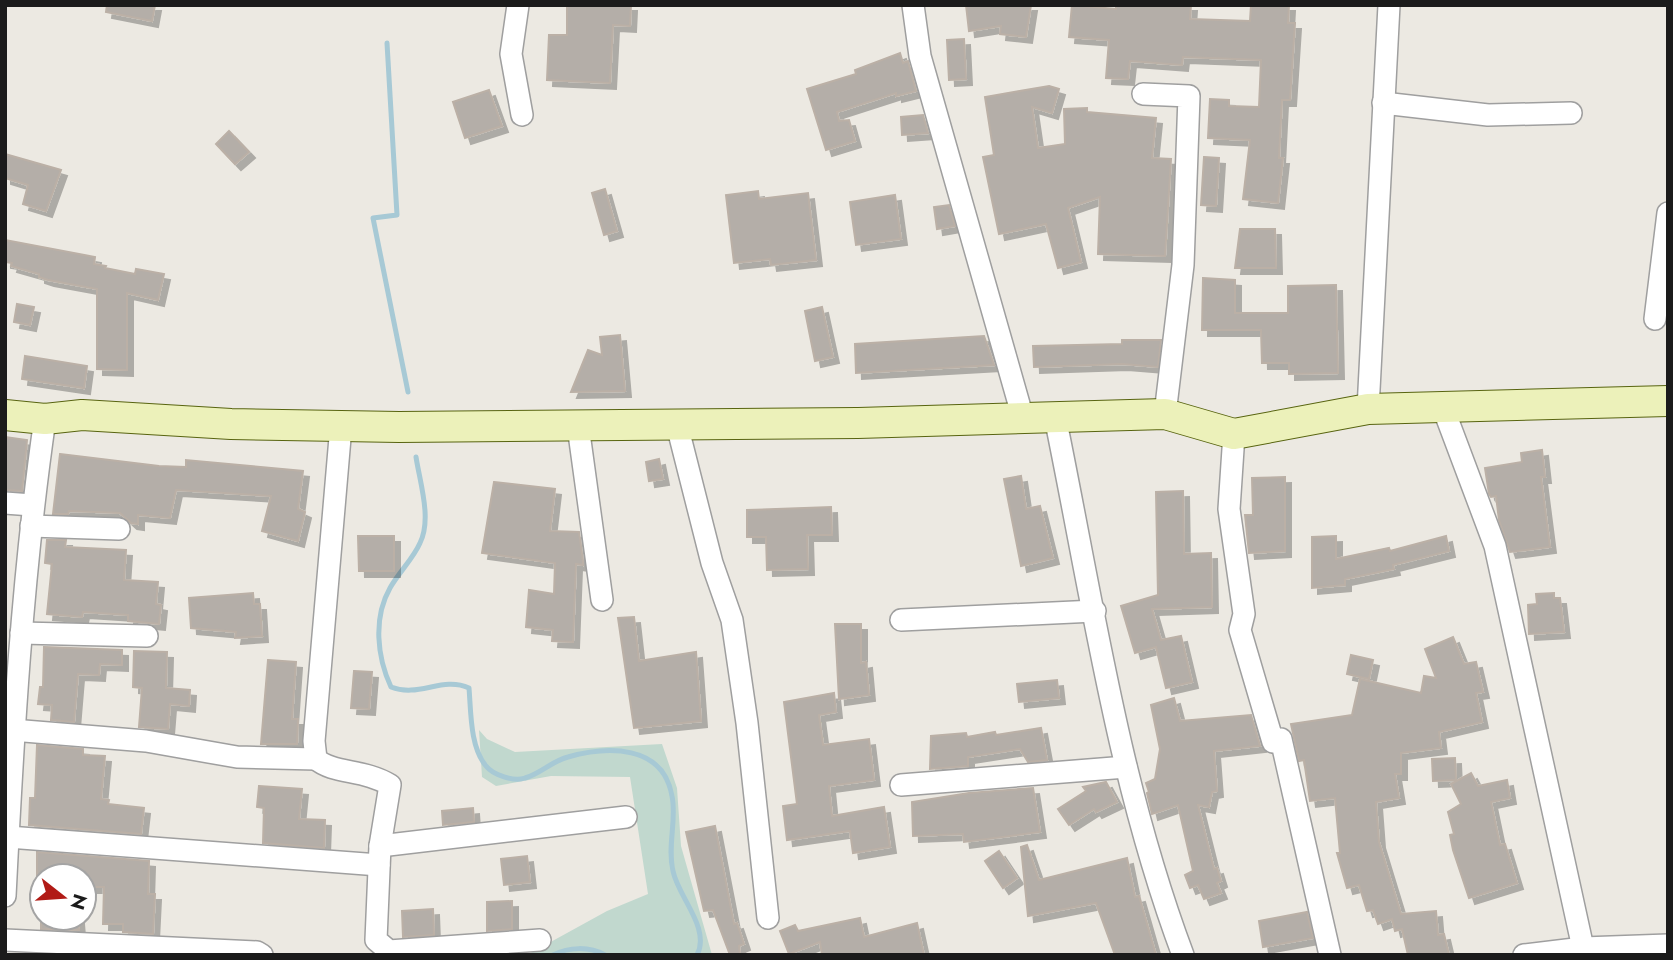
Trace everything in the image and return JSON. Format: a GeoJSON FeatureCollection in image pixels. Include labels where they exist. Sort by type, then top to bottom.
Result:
{"type":"FeatureCollection","features":[{"type":"Feature","properties":{"kind":"street"},"geometry":{"type":"LineString","coordinates":[[518,5],[511,54],[522,115]]}},
{"type":"Feature","properties":{"kind":"street"},"geometry":{"type":"LineString","coordinates":[[913,5],[920,56],[1023,418]]}},
{"type":"Feature","properties":{"kind":"street"},"geometry":{"type":"LineString","coordinates":[[1368,409],[1389,5]]}},
{"type":"Feature","properties":{"kind":"street"},"geometry":{"type":"LineString","coordinates":[[1143,94],[1189,96],[1183,265],[1166,414]]}},
{"type":"Feature","properties":{"kind":"street"},"geometry":{"type":"LineString","coordinates":[[1383,103],[1488,115],[1571,113]]}},
{"type":"Feature","properties":{"kind":"street"},"geometry":{"type":"LineString","coordinates":[[1655,320],[1668,213]]}},
{"type":"Feature","properties":{"kind":"street"},"geometry":{"type":"LineString","coordinates":[[5,415],[45,419],[82,415],[230,424],[578,426],[1166,414],[1234,434],[1368,409],[1668,401]]}},
{"type":"Feature","properties":{"kind":"street"},"geometry":{"type":"LineString","coordinates":[[1442,405],[1495,546],[1583,948]]}},
{"type":"Feature","properties":{"kind":"street"},"geometry":{"type":"LineString","coordinates":[[1055,417],[1126,767],[1159,891],[1183,955]]}},
{"type":"Feature","properties":{"kind":"street"},"geometry":{"type":"LineString","coordinates":[[5,895],[10,722],[45,419]]}},
{"type":"Feature","properties":{"kind":"street"},"geometry":{"type":"LineString","coordinates":[[677,425],[712,563],[732,620],[747,723],[768,918]]}},
{"type":"Feature","properties":{"kind":"street"},"geometry":{"type":"LineString","coordinates":[[316,759],[314,741],[341,426]]}},
{"type":"Feature","properties":{"kind":"street"},"geometry":{"type":"LineString","coordinates":[[578,426],[602,600]]}},
{"type":"Feature","properties":{"kind":"street"},"geometry":{"type":"LineString","coordinates":[[1234,434],[1229,509],[1244,614],[1240,630],[1273,741],[1282,739],[1330,955]]}},
{"type":"Feature","properties":{"kind":"street"},"geometry":{"type":"LineString","coordinates":[[5,503],[32,516],[119,529]]}},
{"type":"Feature","properties":{"kind":"street"},"geometry":{"type":"LineString","coordinates":[[901,620],[1095,611]]}},
{"type":"Feature","properties":{"kind":"street"},"geometry":{"type":"LineString","coordinates":[[21,633],[147,636]]}},
{"type":"Feature","properties":{"kind":"street"},"geometry":{"type":"LineString","coordinates":[[10,722],[237,757],[316,759],[325,767],[373,775],[390,785],[380,855],[376,940],[389,951],[540,940]]}},
{"type":"Feature","properties":{"kind":"street"},"geometry":{"type":"LineString","coordinates":[[901,785],[1126,767]]}},
{"type":"Feature","properties":{"kind":"street"},"geometry":{"type":"LineString","coordinates":[[8,837],[380,855],[626,817]]}},
{"type":"Feature","properties":{"kind":"street"},"geometry":{"type":"LineString","coordinates":[[5,940],[257,952],[262,955]]}},
{"type":"Feature","properties":{"kind":"street"},"geometry":{"type":"LineString","coordinates":[[1524,955],[1583,948],[1668,945]]}},
{"type":"Feature","properties":{"kind":"green space"},"geometry":{"type":"Polygon","coordinates":[[[479,730],[487,739],[515,752],[662,744],[677,788],[681,846],[712,955],[527,955],[607,911],[648,894],[630,777],[551,776],[496,786],[482,777],[479,730]]]}},
{"type":"Feature","properties":{"kind":"building"},"geometry":{"type":"Polygon","coordinates":[[[107,5],[155,5],[152,21],[106,12],[107,5]]]}},
{"type":"Feature","properties":{"kind":"building"},"geometry":{"type":"Polygon","coordinates":[[[567,5],[631,5],[630,26],[613,25],[610,83],[547,80],[549,35],[567,35],[567,5]]]}},
{"type":"Feature","properties":{"kind":"building"},"geometry":{"type":"Polygon","coordinates":[[[966,5],[1031,5],[1026,37],[1000,34],[1001,26],[969,31],[966,5]]]}},
{"type":"Feature","properties":{"kind":"building"},"geometry":{"type":"Polygon","coordinates":[[[1072,5],[1116,9],[1116,5],[1191,5],[1190,19],[1250,21],[1251,5],[1289,5],[1288,23],[1295,23],[1290,100],[1282,100],[1279,158],[1283,158],[1278,203],[1243,199],[1250,140],[1208,138],[1210,99],[1229,100],[1229,106],[1259,107],[1261,60],[1183,57],[1182,65],[1130,61],[1128,79],[1106,78],[1109,40],[1069,37],[1072,5]]]}},
{"type":"Feature","properties":{"kind":"building"},"geometry":{"type":"Polygon","coordinates":[[[964,39],[966,79],[949,80],[947,40],[964,39]]]}},
{"type":"Feature","properties":{"kind":"building"},"geometry":{"type":"Polygon","coordinates":[[[900,53],[903,63],[908,61],[916,91],[896,96],[896,93],[837,112],[839,121],[849,120],[855,141],[826,150],[807,89],[856,74],[855,70],[900,53]]]}},
{"type":"Feature","properties":{"kind":"building"},"geometry":{"type":"Polygon","coordinates":[[[1049,86],[1059,89],[1052,113],[1032,107],[1038,148],[1065,144],[1064,109],[1087,108],[1087,112],[1156,118],[1152,158],[1171,159],[1165,256],[1098,254],[1100,197],[1068,208],[1081,262],[1058,268],[1046,224],[999,234],[983,157],[994,155],[985,97],[1049,86]]]}},
{"type":"Feature","properties":{"kind":"building"},"geometry":{"type":"Polygon","coordinates":[[[489,90],[502,126],[465,138],[453,102],[489,90]]]}},
{"type":"Feature","properties":{"kind":"building"},"geometry":{"type":"Polygon","coordinates":[[[923,115],[928,133],[902,135],[901,117],[923,115]]]}},
{"type":"Feature","properties":{"kind":"building"},"geometry":{"type":"Polygon","coordinates":[[[229,131],[249,152],[235,164],[216,144],[229,131]]]}},
{"type":"Feature","properties":{"kind":"building"},"geometry":{"type":"Polygon","coordinates":[[[5,154],[61,170],[46,211],[23,204],[28,185],[5,178],[5,154]]]}},
{"type":"Feature","properties":{"kind":"building"},"geometry":{"type":"Polygon","coordinates":[[[1204,157],[1219,158],[1216,206],[1201,205],[1204,157]]]}},
{"type":"Feature","properties":{"kind":"building"},"geometry":{"type":"Polygon","coordinates":[[[605,189],[617,231],[604,235],[592,193],[605,189]]]}},
{"type":"Feature","properties":{"kind":"building"},"geometry":{"type":"Polygon","coordinates":[[[758,191],[759,199],[808,193],[816,260],[771,265],[770,259],[734,263],[726,195],[758,191]]]}},
{"type":"Feature","properties":{"kind":"building"},"geometry":{"type":"Polygon","coordinates":[[[895,195],[901,239],[856,245],[850,202],[895,195]]]}},
{"type":"Feature","properties":{"kind":"building"},"geometry":{"type":"Polygon","coordinates":[[[949,205],[955,226],[937,229],[934,207],[949,205]]]}},
{"type":"Feature","properties":{"kind":"building"},"geometry":{"type":"Polygon","coordinates":[[[1240,229],[1275,229],[1276,268],[1235,268],[1240,229]]]}},
{"type":"Feature","properties":{"kind":"building"},"geometry":{"type":"Polygon","coordinates":[[[5,240],[95,257],[94,264],[106,266],[105,268],[135,274],[136,269],[164,274],[158,300],[127,293],[127,370],[97,369],[97,289],[48,280],[39,277],[39,274],[11,266],[12,263],[5,262],[5,240]]]}},
{"type":"Feature","properties":{"kind":"building"},"geometry":{"type":"Polygon","coordinates":[[[1203,278],[1235,280],[1235,313],[1288,313],[1288,286],[1336,285],[1338,373],[1289,374],[1289,363],[1262,363],[1261,330],[1202,330],[1203,278]]]}},
{"type":"Feature","properties":{"kind":"building"},"geometry":{"type":"Polygon","coordinates":[[[17,304],[34,307],[30,325],[14,322],[17,304]]]}},
{"type":"Feature","properties":{"kind":"building"},"geometry":{"type":"Polygon","coordinates":[[[822,307],[833,357],[815,361],[805,311],[822,307]]]}},
{"type":"Feature","properties":{"kind":"building"},"geometry":{"type":"Polygon","coordinates":[[[620,335],[625,391],[571,392],[588,350],[602,355],[600,337],[620,335]]]}},
{"type":"Feature","properties":{"kind":"building"},"geometry":{"type":"Polygon","coordinates":[[[984,336],[994,365],[856,373],[855,344],[984,336]]]}},
{"type":"Feature","properties":{"kind":"building"},"geometry":{"type":"Polygon","coordinates":[[[1122,340],[1161,340],[1158,367],[1122,364],[1034,367],[1033,346],[1122,344],[1122,340]]]}},
{"type":"Feature","properties":{"kind":"building"},"geometry":{"type":"Polygon","coordinates":[[[25,356],[87,366],[84,388],[22,379],[25,356]]]}},
{"type":"Feature","properties":{"kind":"building"},"geometry":{"type":"Polygon","coordinates":[[[5,437],[27,440],[22,491],[5,490],[5,437]]]}},
{"type":"Feature","properties":{"kind":"building"},"geometry":{"type":"Polygon","coordinates":[[[1542,450],[1545,477],[1541,477],[1550,547],[1510,552],[1499,520],[1496,496],[1491,497],[1489,494],[1485,468],[1522,462],[1521,453],[1542,450]]]}},
{"type":"Feature","properties":{"kind":"building"},"geometry":{"type":"Polygon","coordinates":[[[60,454],[159,466],[186,467],[186,460],[303,471],[298,509],[305,512],[298,541],[262,531],[271,496],[176,490],[170,518],[138,515],[138,524],[131,523],[120,513],[69,511],[68,514],[53,514],[60,454]]]}},
{"type":"Feature","properties":{"kind":"building"},"geometry":{"type":"Polygon","coordinates":[[[659,459],[663,479],[649,481],[646,462],[659,459]]]}},
{"type":"Feature","properties":{"kind":"building"},"geometry":{"type":"Polygon","coordinates":[[[1021,476],[1026,509],[1040,506],[1053,558],[1021,566],[1004,479],[1021,476]]]}},
{"type":"Feature","properties":{"kind":"building"},"geometry":{"type":"Polygon","coordinates":[[[1285,477],[1285,551],[1249,553],[1245,515],[1253,515],[1252,478],[1285,477]]]}},
{"type":"Feature","properties":{"kind":"building"},"geometry":{"type":"Polygon","coordinates":[[[494,482],[555,489],[550,531],[579,532],[583,565],[576,564],[573,642],[552,641],[553,630],[526,627],[529,590],[554,594],[555,563],[482,553],[494,482]]]}},
{"type":"Feature","properties":{"kind":"building"},"geometry":{"type":"Polygon","coordinates":[[[1183,491],[1184,554],[1211,553],[1212,607],[1152,609],[1161,640],[1181,636],[1192,682],[1166,688],[1156,647],[1135,653],[1121,606],[1158,595],[1156,492],[1183,491]]]}},
{"type":"Feature","properties":{"kind":"building"},"geometry":{"type":"Polygon","coordinates":[[[831,507],[832,535],[807,535],[808,569],[767,570],[766,537],[747,537],[747,510],[831,507]]]}},
{"type":"Feature","properties":{"kind":"building"},"geometry":{"type":"Polygon","coordinates":[[[358,536],[394,536],[394,571],[359,571],[358,536]]]}},
{"type":"Feature","properties":{"kind":"building"},"geometry":{"type":"Polygon","coordinates":[[[1336,536],[1336,559],[1389,548],[1390,551],[1446,536],[1449,551],[1393,565],[1394,569],[1345,579],[1345,585],[1312,588],[1312,537],[1336,536]]]}},
{"type":"Feature","properties":{"kind":"building"},"geometry":{"type":"Polygon","coordinates":[[[47,540],[66,540],[65,547],[126,550],[124,580],[158,582],[156,604],[161,605],[159,624],[128,621],[128,615],[83,612],[82,617],[47,614],[52,564],[45,563],[47,540]]]}},
{"type":"Feature","properties":{"kind":"building"},"geometry":{"type":"Polygon","coordinates":[[[253,593],[254,604],[260,604],[262,636],[235,638],[236,632],[191,628],[189,598],[253,593]]]}},
{"type":"Feature","properties":{"kind":"building"},"geometry":{"type":"Polygon","coordinates":[[[1554,593],[1554,598],[1560,598],[1564,632],[1529,634],[1528,605],[1537,604],[1536,594],[1554,593]]]}},
{"type":"Feature","properties":{"kind":"building"},"geometry":{"type":"Polygon","coordinates":[[[634,617],[639,661],[696,652],[701,721],[634,728],[618,618],[634,617]]]}},
{"type":"Feature","properties":{"kind":"building"},"geometry":{"type":"Polygon","coordinates":[[[835,624],[861,624],[861,663],[866,662],[869,695],[839,699],[835,624]]]}},
{"type":"Feature","properties":{"kind":"building"},"geometry":{"type":"Polygon","coordinates":[[[1453,637],[1464,664],[1476,662],[1483,692],[1476,693],[1482,722],[1439,732],[1441,748],[1401,753],[1401,774],[1395,774],[1399,798],[1376,802],[1379,842],[1401,914],[1436,911],[1438,935],[1444,934],[1449,955],[1408,955],[1402,929],[1395,931],[1392,919],[1378,924],[1373,910],[1367,911],[1359,885],[1347,888],[1337,853],[1340,853],[1335,798],[1310,801],[1304,760],[1299,761],[1291,724],[1352,715],[1360,679],[1421,693],[1424,676],[1436,678],[1425,649],[1453,637]]]}},
{"type":"Feature","properties":{"kind":"building"},"geometry":{"type":"Polygon","coordinates":[[[44,647],[122,650],[122,665],[100,664],[99,675],[78,674],[74,722],[51,720],[52,705],[38,704],[40,687],[43,687],[44,647]]]}},
{"type":"Feature","properties":{"kind":"building"},"geometry":{"type":"Polygon","coordinates":[[[134,651],[167,652],[166,688],[190,690],[189,706],[170,704],[168,729],[139,727],[142,688],[133,687],[134,651]]]}},
{"type":"Feature","properties":{"kind":"building"},"geometry":{"type":"Polygon","coordinates":[[[1351,655],[1373,660],[1369,679],[1347,674],[1351,655]]]}},
{"type":"Feature","properties":{"kind":"building"},"geometry":{"type":"Polygon","coordinates":[[[268,660],[296,662],[292,719],[298,719],[297,744],[261,744],[268,660]]]}},
{"type":"Feature","properties":{"kind":"building"},"geometry":{"type":"Polygon","coordinates":[[[354,671],[372,672],[369,709],[351,708],[354,671]]]}},
{"type":"Feature","properties":{"kind":"building"},"geometry":{"type":"Polygon","coordinates":[[[1057,680],[1059,698],[1019,702],[1017,684],[1057,680]]]}},
{"type":"Feature","properties":{"kind":"building"},"geometry":{"type":"Polygon","coordinates":[[[834,693],[836,712],[819,715],[823,745],[869,739],[874,780],[829,786],[832,816],[884,807],[890,847],[853,853],[850,831],[787,840],[783,806],[797,804],[784,702],[834,693]]]}},
{"type":"Feature","properties":{"kind":"building"},"geometry":{"type":"Polygon","coordinates":[[[1174,698],[1180,721],[1251,715],[1260,746],[1214,751],[1217,791],[1212,792],[1209,807],[1198,805],[1214,869],[1217,868],[1221,881],[1217,883],[1221,893],[1204,899],[1198,885],[1190,888],[1185,875],[1193,871],[1178,805],[1152,814],[1147,793],[1146,783],[1155,779],[1160,749],[1151,705],[1174,698]]]}},
{"type":"Feature","properties":{"kind":"building"},"geometry":{"type":"Polygon","coordinates":[[[1041,728],[1047,760],[1028,762],[1020,749],[968,757],[968,766],[930,769],[931,736],[966,733],[967,737],[995,732],[996,735],[1041,728]]]}},
{"type":"Feature","properties":{"kind":"building"},"geometry":{"type":"Polygon","coordinates":[[[37,745],[83,749],[83,755],[105,756],[101,799],[109,800],[108,804],[144,808],[141,834],[29,825],[30,798],[35,798],[37,745]]]}},
{"type":"Feature","properties":{"kind":"building"},"geometry":{"type":"Polygon","coordinates":[[[1455,758],[1456,780],[1433,781],[1432,759],[1455,758]]]}},
{"type":"Feature","properties":{"kind":"building"},"geometry":{"type":"Polygon","coordinates":[[[1471,773],[1478,786],[1507,780],[1510,798],[1491,802],[1500,845],[1505,844],[1517,883],[1469,898],[1453,850],[1450,835],[1454,834],[1448,812],[1461,804],[1451,784],[1471,773]]]}},
{"type":"Feature","properties":{"kind":"building"},"geometry":{"type":"Polygon","coordinates":[[[1106,782],[1117,802],[1096,812],[1094,809],[1069,825],[1058,809],[1086,791],[1083,787],[1106,782]]]}},
{"type":"Feature","properties":{"kind":"building"},"geometry":{"type":"Polygon","coordinates":[[[259,786],[302,789],[299,819],[325,820],[324,848],[263,843],[264,808],[257,807],[259,786]]]}},
{"type":"Feature","properties":{"kind":"building"},"geometry":{"type":"Polygon","coordinates":[[[1033,788],[1040,832],[964,842],[963,834],[913,836],[912,802],[969,793],[1033,788]]]}},
{"type":"Feature","properties":{"kind":"building"},"geometry":{"type":"Polygon","coordinates":[[[473,808],[474,822],[443,825],[442,811],[473,808]]]}},
{"type":"Feature","properties":{"kind":"building"},"geometry":{"type":"Polygon","coordinates":[[[715,826],[734,924],[737,923],[744,944],[739,946],[740,955],[730,955],[713,910],[704,911],[686,832],[715,826]]]}},
{"type":"Feature","properties":{"kind":"building"},"geometry":{"type":"Polygon","coordinates":[[[1027,845],[1039,880],[1127,858],[1135,897],[1139,896],[1156,955],[1115,955],[1096,903],[1028,916],[1021,847],[1027,845]]]}},
{"type":"Feature","properties":{"kind":"building"},"geometry":{"type":"Polygon","coordinates":[[[999,851],[1017,878],[1003,888],[985,861],[999,851]]]}},
{"type":"Feature","properties":{"kind":"building"},"geometry":{"type":"Polygon","coordinates":[[[37,852],[149,861],[148,894],[155,894],[153,934],[123,932],[123,924],[103,924],[104,887],[98,887],[98,862],[37,862],[37,852]]]}},
{"type":"Feature","properties":{"kind":"building"},"geometry":{"type":"Polygon","coordinates":[[[527,856],[530,882],[504,885],[501,859],[527,856]]]}},
{"type":"Feature","properties":{"kind":"building"},"geometry":{"type":"Polygon","coordinates":[[[512,901],[512,929],[487,931],[487,902],[512,901]]]}},
{"type":"Feature","properties":{"kind":"building"},"geometry":{"type":"Polygon","coordinates":[[[433,909],[434,935],[403,937],[402,911],[433,909]]]}},
{"type":"Feature","properties":{"kind":"building"},"geometry":{"type":"Polygon","coordinates":[[[1307,912],[1313,938],[1263,947],[1259,921],[1307,912]]]}},
{"type":"Feature","properties":{"kind":"building"},"geometry":{"type":"Polygon","coordinates":[[[860,918],[864,937],[917,923],[924,955],[822,955],[820,942],[789,954],[780,931],[795,925],[798,931],[860,918]]]}},
{"type":"Feature","properties":{"kind":"waterway"},"geometry":{"type":"LineString","coordinates":[[387,43],[397,215],[373,218],[408,392]]}},
{"type":"Feature","properties":{"kind":"waterway"},"geometry":{"type":"LineString","coordinates":[[416,457],[424,501],[423,533],[414,555],[390,588],[379,625],[380,650],[391,687],[411,690],[449,684],[469,688],[472,729],[477,749],[486,766],[504,777],[525,778],[562,759],[599,751],[631,753],[657,766],[667,779],[672,796],[671,862],[676,881],[697,923],[700,934],[697,955]]}},
{"type":"Feature","properties":{"kind":"waterway"},"geometry":{"type":"LineString","coordinates":[[553,955],[579,949],[605,955]]}}]}
